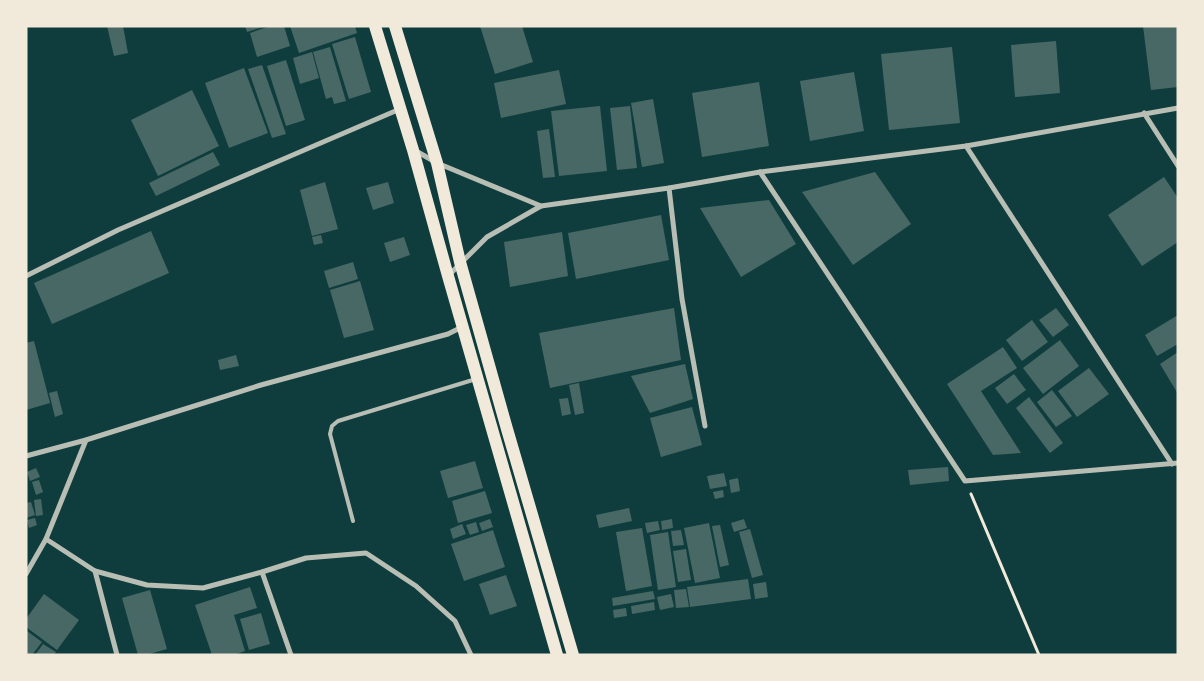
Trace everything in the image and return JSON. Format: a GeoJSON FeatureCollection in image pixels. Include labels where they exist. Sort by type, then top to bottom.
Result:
{"type":"FeatureCollection","features":[{"type":"Feature","properties":{"kind":"main road"},"geometry":{"type":"LineString","coordinates":[[375,26],[413,150],[558,655]]}},
{"type":"Feature","properties":{"kind":"main road"},"geometry":{"type":"LineString","coordinates":[[395,26],[437,163],[460,262],[573,655]]}},
{"type":"Feature","properties":{"kind":"street"},"geometry":{"type":"LineString","coordinates":[[448,276],[487,237],[541,206],[669,188],[760,172],[966,146],[1178,108]]}},
{"type":"Feature","properties":{"kind":"street"},"geometry":{"type":"LineString","coordinates":[[26,276],[118,230],[400,109]]}},
{"type":"Feature","properties":{"kind":"street"},"geometry":{"type":"LineString","coordinates":[[1144,113],[1178,166]]}},
{"type":"Feature","properties":{"kind":"street"},"geometry":{"type":"LineString","coordinates":[[760,172],[965,481],[1175,463],[966,146]]}},
{"type":"Feature","properties":{"kind":"street"},"geometry":{"type":"LineString","coordinates":[[413,150],[437,163],[541,206]]}},
{"type":"Feature","properties":{"kind":"street"},"geometry":{"type":"LineString","coordinates":[[669,188],[682,299],[705,426]]}},
{"type":"Feature","properties":{"kind":"street"},"geometry":{"type":"LineString","coordinates":[[26,456],[86,440],[261,385],[448,334],[463,326]]}},
{"type":"Feature","properties":{"kind":"street"},"geometry":{"type":"LineString","coordinates":[[26,574],[46,540],[86,440]]}},
{"type":"Feature","properties":{"kind":"street"},"geometry":{"type":"LineString","coordinates":[[46,540],[95,572],[147,585],[202,588],[306,558],[366,553],[416,586],[455,621],[470,655]]}},
{"type":"Feature","properties":{"kind":"street"},"geometry":{"type":"LineString","coordinates":[[95,572],[118,655]]}},
{"type":"Feature","properties":{"kind":"street"},"geometry":{"type":"LineString","coordinates":[[262,572],[290,655]]}},
{"type":"Feature","properties":{"kind":"lane"},"geometry":{"type":"LineString","coordinates":[[353,521],[330,434],[332,426],[338,421],[478,378]]}},
{"type":"Feature","properties":{"kind":"path"},"geometry":{"type":"LineString","coordinates":[[965,481],[1039,655]]}},
{"type":"Feature","properties":{"kind":"building"},"geometry":{"type":"Polygon","coordinates":[[[107,26],[123,26],[128,53],[114,56],[107,26]]]}},
{"type":"Feature","properties":{"kind":"building"},"geometry":{"type":"Polygon","coordinates":[[[245,26],[262,26],[263,27],[247,32],[245,26]]]}},
{"type":"Feature","properties":{"kind":"building"},"geometry":{"type":"Polygon","coordinates":[[[270,26],[284,26],[290,46],[257,57],[250,33],[270,26]]]}},
{"type":"Feature","properties":{"kind":"building"},"geometry":{"type":"Polygon","coordinates":[[[290,26],[355,26],[357,33],[299,53],[290,26]]]}},
{"type":"Feature","properties":{"kind":"building"},"geometry":{"type":"Polygon","coordinates":[[[480,26],[522,26],[533,62],[495,74],[480,26]]]}},
{"type":"Feature","properties":{"kind":"building"},"geometry":{"type":"Polygon","coordinates":[[[1143,26],[1178,26],[1178,87],[1151,90],[1143,26]]]}},
{"type":"Feature","properties":{"kind":"building"},"geometry":{"type":"Polygon","coordinates":[[[355,37],[371,92],[349,99],[332,44],[355,37]]]}},
{"type":"Feature","properties":{"kind":"building"},"geometry":{"type":"Polygon","coordinates":[[[1056,41],[1060,93],[1015,97],[1011,45],[1056,41]]]}},
{"type":"Feature","properties":{"kind":"building"},"geometry":{"type":"Polygon","coordinates":[[[330,47],[346,101],[334,104],[332,97],[326,99],[313,52],[330,47]]]}},
{"type":"Feature","properties":{"kind":"building"},"geometry":{"type":"Polygon","coordinates":[[[952,47],[960,123],[889,130],[881,54],[952,47]]]}},
{"type":"Feature","properties":{"kind":"building"},"geometry":{"type":"Polygon","coordinates":[[[312,52],[319,78],[300,84],[293,58],[312,52]]]}},
{"type":"Feature","properties":{"kind":"building"},"geometry":{"type":"Polygon","coordinates":[[[286,60],[305,120],[286,126],[267,66],[286,60]]]}},
{"type":"Feature","properties":{"kind":"building"},"geometry":{"type":"Polygon","coordinates":[[[262,65],[286,134],[272,138],[248,69],[262,65]]]}},
{"type":"Feature","properties":{"kind":"building"},"geometry":{"type":"Polygon","coordinates":[[[244,68],[268,133],[229,148],[205,83],[244,68]]]}},
{"type":"Feature","properties":{"kind":"building"},"geometry":{"type":"Polygon","coordinates":[[[559,70],[566,104],[501,118],[494,83],[559,70]]]}},
{"type":"Feature","properties":{"kind":"building"},"geometry":{"type":"Polygon","coordinates":[[[854,72],[864,131],[810,141],[800,81],[854,72]]]}},
{"type":"Feature","properties":{"kind":"building"},"geometry":{"type":"Polygon","coordinates":[[[759,82],[769,146],[702,157],[692,93],[759,82]]]}},
{"type":"Feature","properties":{"kind":"building"},"geometry":{"type":"Polygon","coordinates":[[[192,90],[219,146],[158,176],[131,120],[192,90]]]}},
{"type":"Feature","properties":{"kind":"building"},"geometry":{"type":"Polygon","coordinates":[[[653,99],[664,163],[642,167],[631,103],[653,99]]]}},
{"type":"Feature","properties":{"kind":"building"},"geometry":{"type":"Polygon","coordinates":[[[600,106],[607,171],[559,176],[551,111],[600,106]]]}},
{"type":"Feature","properties":{"kind":"building"},"geometry":{"type":"Polygon","coordinates":[[[630,106],[637,168],[617,170],[610,108],[630,106]]]}},
{"type":"Feature","properties":{"kind":"building"},"geometry":{"type":"Polygon","coordinates":[[[549,129],[555,177],[543,178],[537,131],[549,129]]]}},
{"type":"Feature","properties":{"kind":"building"},"geometry":{"type":"Polygon","coordinates":[[[213,152],[220,165],[156,196],[149,183],[213,152]]]}},
{"type":"Feature","properties":{"kind":"building"},"geometry":{"type":"Polygon","coordinates":[[[875,172],[911,224],[853,265],[802,192],[875,172]]]}},
{"type":"Feature","properties":{"kind":"building"},"geometry":{"type":"Polygon","coordinates":[[[1164,177],[1178,198],[1178,242],[1142,266],[1108,215],[1164,177]]]}},
{"type":"Feature","properties":{"kind":"building"},"geometry":{"type":"Polygon","coordinates":[[[325,182],[338,229],[312,236],[300,190],[325,182]]]}},
{"type":"Feature","properties":{"kind":"building"},"geometry":{"type":"Polygon","coordinates":[[[388,182],[394,203],[373,210],[366,188],[388,182]]]}},
{"type":"Feature","properties":{"kind":"building"},"geometry":{"type":"Polygon","coordinates":[[[769,200],[796,244],[741,277],[700,208],[769,200]]]}},
{"type":"Feature","properties":{"kind":"building"},"geometry":{"type":"Polygon","coordinates":[[[661,215],[669,260],[576,279],[568,233],[661,215]]]}},
{"type":"Feature","properties":{"kind":"building"},"geometry":{"type":"Polygon","coordinates":[[[151,231],[169,273],[52,324],[34,283],[151,231]]]}},
{"type":"Feature","properties":{"kind":"building"},"geometry":{"type":"Polygon","coordinates":[[[562,232],[568,276],[510,287],[504,242],[562,232]]]}},
{"type":"Feature","properties":{"kind":"building"},"geometry":{"type":"Polygon","coordinates":[[[321,235],[323,243],[314,245],[312,237],[321,235]]]}},
{"type":"Feature","properties":{"kind":"building"},"geometry":{"type":"Polygon","coordinates":[[[404,237],[410,255],[390,262],[384,243],[404,237]]]}},
{"type":"Feature","properties":{"kind":"building"},"geometry":{"type":"Polygon","coordinates":[[[353,262],[358,279],[329,288],[324,271],[353,262]]]}},
{"type":"Feature","properties":{"kind":"building"},"geometry":{"type":"Polygon","coordinates":[[[360,281],[374,330],[344,338],[330,290],[360,281]]]}},
{"type":"Feature","properties":{"kind":"building"},"geometry":{"type":"Polygon","coordinates":[[[674,308],[681,360],[550,388],[539,333],[674,308]]]}},
{"type":"Feature","properties":{"kind":"building"},"geometry":{"type":"Polygon","coordinates":[[[1056,308],[1069,325],[1053,337],[1039,320],[1056,308]]]}},
{"type":"Feature","properties":{"kind":"building"},"geometry":{"type":"Polygon","coordinates":[[[1178,315],[1178,344],[1157,356],[1145,335],[1178,315]]]}},
{"type":"Feature","properties":{"kind":"building"},"geometry":{"type":"Polygon","coordinates":[[[1032,320],[1048,342],[1022,361],[1006,340],[1032,320]]]}},
{"type":"Feature","properties":{"kind":"building"},"geometry":{"type":"Polygon","coordinates":[[[1060,340],[1079,366],[1043,394],[1023,368],[1060,340]]]}},
{"type":"Feature","properties":{"kind":"building"},"geometry":{"type":"Polygon","coordinates":[[[34,341],[50,403],[26,410],[26,343],[34,341]]]}},
{"type":"Feature","properties":{"kind":"building"},"geometry":{"type":"Polygon","coordinates":[[[1003,347],[1017,368],[981,391],[1021,453],[993,455],[947,384],[1003,347]]]}},
{"type":"Feature","properties":{"kind":"building"},"geometry":{"type":"Polygon","coordinates":[[[1178,352],[1178,394],[1160,364],[1178,352]]]}},
{"type":"Feature","properties":{"kind":"building"},"geometry":{"type":"Polygon","coordinates":[[[236,355],[239,366],[220,370],[218,360],[236,355]]]}},
{"type":"Feature","properties":{"kind":"building"},"geometry":{"type":"Polygon","coordinates":[[[685,364],[693,399],[650,413],[631,376],[685,364]]]}},
{"type":"Feature","properties":{"kind":"building"},"geometry":{"type":"Polygon","coordinates":[[[1089,368],[1109,394],[1077,417],[1058,391],[1089,368]]]}},
{"type":"Feature","properties":{"kind":"building"},"geometry":{"type":"Polygon","coordinates":[[[1014,374],[1026,390],[1007,404],[995,388],[1014,374]]]}},
{"type":"Feature","properties":{"kind":"building"},"geometry":{"type":"Polygon","coordinates":[[[579,383],[584,413],[575,415],[569,385],[579,383]]]}},
{"type":"Feature","properties":{"kind":"building"},"geometry":{"type":"Polygon","coordinates":[[[1052,390],[1072,416],[1056,427],[1037,402],[1052,390]]]}},
{"type":"Feature","properties":{"kind":"building"},"geometry":{"type":"Polygon","coordinates":[[[57,391],[63,414],[55,417],[49,393],[57,391]]]}},
{"type":"Feature","properties":{"kind":"building"},"geometry":{"type":"Polygon","coordinates":[[[1029,397],[1063,443],[1050,453],[1016,408],[1029,397]]]}},
{"type":"Feature","properties":{"kind":"building"},"geometry":{"type":"Polygon","coordinates":[[[568,398],[571,414],[562,416],[559,399],[568,398]]]}},
{"type":"Feature","properties":{"kind":"building"},"geometry":{"type":"Polygon","coordinates":[[[692,407],[702,445],[661,457],[650,418],[692,407]]]}},
{"type":"Feature","properties":{"kind":"building"},"geometry":{"type":"Polygon","coordinates":[[[475,461],[483,488],[448,498],[440,471],[475,461]]]}},
{"type":"Feature","properties":{"kind":"building"},"geometry":{"type":"Polygon","coordinates":[[[948,467],[949,481],[910,485],[908,470],[948,467]]]}},
{"type":"Feature","properties":{"kind":"building"},"geometry":{"type":"Polygon","coordinates":[[[36,468],[40,477],[30,481],[27,472],[36,468]]]}},
{"type":"Feature","properties":{"kind":"building"},"geometry":{"type":"Polygon","coordinates":[[[724,473],[727,486],[710,489],[707,476],[724,473]]]}},
{"type":"Feature","properties":{"kind":"building"},"geometry":{"type":"Polygon","coordinates":[[[738,478],[740,491],[731,493],[729,480],[738,478]]]}},
{"type":"Feature","properties":{"kind":"building"},"geometry":{"type":"Polygon","coordinates":[[[39,480],[43,492],[36,495],[32,482],[39,480]]]}},
{"type":"Feature","properties":{"kind":"building"},"geometry":{"type":"Polygon","coordinates":[[[723,490],[724,497],[715,499],[713,492],[723,490]]]}},
{"type":"Feature","properties":{"kind":"building"},"geometry":{"type":"Polygon","coordinates":[[[485,491],[492,513],[458,523],[452,501],[485,491]]]}},
{"type":"Feature","properties":{"kind":"building"},"geometry":{"type":"Polygon","coordinates":[[[41,499],[43,515],[36,516],[34,500],[41,499]]]}},
{"type":"Feature","properties":{"kind":"building"},"geometry":{"type":"Polygon","coordinates":[[[31,502],[35,515],[26,518],[26,503],[31,502]]]}},
{"type":"Feature","properties":{"kind":"building"},"geometry":{"type":"Polygon","coordinates":[[[629,508],[632,521],[599,528],[596,515],[629,508]]]}},
{"type":"Feature","properties":{"kind":"building"},"geometry":{"type":"Polygon","coordinates":[[[35,518],[37,525],[29,528],[27,520],[35,518]]]}},
{"type":"Feature","properties":{"kind":"building"},"geometry":{"type":"Polygon","coordinates":[[[490,519],[493,527],[482,531],[479,523],[490,519]]]}},
{"type":"Feature","properties":{"kind":"building"},"geometry":{"type":"Polygon","coordinates":[[[672,519],[673,528],[662,530],[661,521],[672,519]]]}},
{"type":"Feature","properties":{"kind":"building"},"geometry":{"type":"Polygon","coordinates":[[[744,519],[747,528],[734,532],[731,523],[744,519]]]}},
{"type":"Feature","properties":{"kind":"building"},"geometry":{"type":"Polygon","coordinates":[[[658,521],[660,530],[647,533],[645,523],[658,521]]]}},
{"type":"Feature","properties":{"kind":"building"},"geometry":{"type":"Polygon","coordinates":[[[476,522],[479,532],[470,535],[466,525],[476,522]]]}},
{"type":"Feature","properties":{"kind":"building"},"geometry":{"type":"Polygon","coordinates":[[[709,523],[720,578],[695,583],[684,528],[709,523]]]}},
{"type":"Feature","properties":{"kind":"building"},"geometry":{"type":"Polygon","coordinates":[[[462,524],[466,534],[453,539],[450,529],[462,524]]]}},
{"type":"Feature","properties":{"kind":"building"},"geometry":{"type":"Polygon","coordinates":[[[720,525],[729,565],[720,567],[712,526],[720,525]]]}},
{"type":"Feature","properties":{"kind":"building"},"geometry":{"type":"Polygon","coordinates":[[[642,528],[652,586],[626,591],[616,532],[642,528]]]}},
{"type":"Feature","properties":{"kind":"building"},"geometry":{"type":"Polygon","coordinates":[[[750,529],[763,575],[752,578],[739,532],[750,529]]]}},
{"type":"Feature","properties":{"kind":"building"},"geometry":{"type":"Polygon","coordinates":[[[493,530],[505,567],[464,581],[451,544],[493,530]]]}},
{"type":"Feature","properties":{"kind":"building"},"geometry":{"type":"Polygon","coordinates":[[[681,530],[684,545],[673,546],[671,531],[681,530]]]}},
{"type":"Feature","properties":{"kind":"building"},"geometry":{"type":"Polygon","coordinates":[[[668,532],[676,587],[658,590],[650,535],[668,532]]]}},
{"type":"Feature","properties":{"kind":"building"},"geometry":{"type":"Polygon","coordinates":[[[686,549],[691,580],[678,582],[673,551],[686,549]]]}},
{"type":"Feature","properties":{"kind":"building"},"geometry":{"type":"Polygon","coordinates":[[[506,575],[517,606],[490,615],[479,584],[506,575]]]}},
{"type":"Feature","properties":{"kind":"building"},"geometry":{"type":"Polygon","coordinates":[[[748,579],[751,599],[690,607],[687,587],[748,579]]]}},
{"type":"Feature","properties":{"kind":"building"},"geometry":{"type":"Polygon","coordinates":[[[766,582],[768,597],[755,599],[753,584],[766,582]]]}},
{"type":"Feature","properties":{"kind":"building"},"geometry":{"type":"Polygon","coordinates":[[[250,587],[257,608],[234,615],[245,651],[234,655],[212,655],[195,605],[250,587]]]}},
{"type":"Feature","properties":{"kind":"building"},"geometry":{"type":"Polygon","coordinates":[[[686,589],[689,607],[676,608],[674,590],[686,589]]]}},
{"type":"Feature","properties":{"kind":"building"},"geometry":{"type":"Polygon","coordinates":[[[150,590],[167,649],[146,655],[138,655],[122,598],[150,590]]]}},
{"type":"Feature","properties":{"kind":"building"},"geometry":{"type":"Polygon","coordinates":[[[653,591],[655,599],[613,606],[612,598],[653,591]]]}},
{"type":"Feature","properties":{"kind":"building"},"geometry":{"type":"Polygon","coordinates":[[[44,594],[79,620],[57,650],[26,627],[26,619],[44,594]]]}},
{"type":"Feature","properties":{"kind":"building"},"geometry":{"type":"Polygon","coordinates":[[[671,594],[674,607],[660,610],[657,597],[671,594]]]}},
{"type":"Feature","properties":{"kind":"building"},"geometry":{"type":"Polygon","coordinates":[[[654,602],[655,610],[632,614],[631,606],[654,602]]]}},
{"type":"Feature","properties":{"kind":"building"},"geometry":{"type":"Polygon","coordinates":[[[626,608],[627,616],[614,618],[613,610],[626,608]]]}},
{"type":"Feature","properties":{"kind":"building"},"geometry":{"type":"Polygon","coordinates":[[[261,613],[270,644],[249,650],[240,619],[261,613]]]}},
{"type":"Feature","properties":{"kind":"building"},"geometry":{"type":"Polygon","coordinates":[[[27,631],[42,642],[32,655],[26,655],[27,631]]]}},
{"type":"Feature","properties":{"kind":"building"},"geometry":{"type":"Polygon","coordinates":[[[43,644],[56,652],[54,655],[35,655],[43,644]]]}}]}
